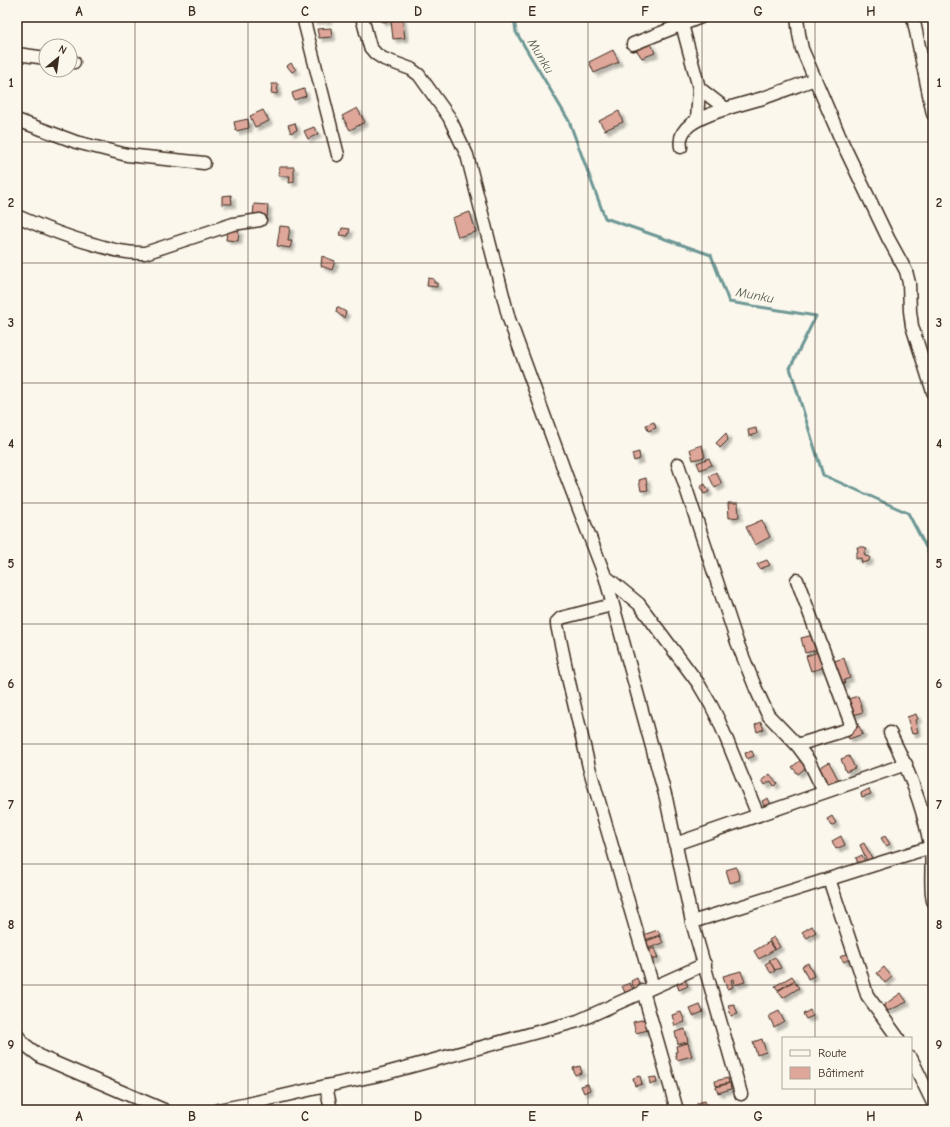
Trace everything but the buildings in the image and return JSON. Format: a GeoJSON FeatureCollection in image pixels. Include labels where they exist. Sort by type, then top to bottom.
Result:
{"type":"FeatureCollection","features":[{"type":"Feature","properties":{"kind":"street"},"geometry":{"type":"LineString","coordinates":[[303,17],[338,155]]}},
{"type":"Feature","properties":{"kind":"street"},"geometry":{"type":"LineString","coordinates":[[362,17],[370,47],[376,54],[384,59],[411,69],[422,78],[449,117],[467,155],[509,319],[567,478],[605,576],[666,798],[692,922],[741,1094]]}},
{"type":"Feature","properties":{"kind":"street"},"geometry":{"type":"LineString","coordinates":[[633,44],[681,21],[700,17]]}},
{"type":"Feature","properties":{"kind":"street"},"geometry":{"type":"LineString","coordinates":[[797,17],[798,34],[802,49],[842,142],[888,238],[906,271],[909,283],[910,311],[913,332],[933,392]]}},
{"type":"Feature","properties":{"kind":"street"},"geometry":{"type":"LineString","coordinates":[[913,17],[933,114]]}},
{"type":"Feature","properties":{"kind":"street"},"geometry":{"type":"LineString","coordinates":[[681,21],[699,88],[697,120]]}},
{"type":"Feature","properties":{"kind":"street"},"geometry":{"type":"LineString","coordinates":[[17,54],[38,57]]}},
{"type":"Feature","properties":{"kind":"street"},"geometry":{"type":"LineString","coordinates":[[681,147],[680,142],[684,130],[697,120],[815,79]]}},
{"type":"Feature","properties":{"kind":"street"},"geometry":{"type":"LineString","coordinates":[[699,88],[726,109]]}},
{"type":"Feature","properties":{"kind":"street"},"geometry":{"type":"LineString","coordinates":[[17,120],[76,142],[127,155],[204,163]]}},
{"type":"Feature","properties":{"kind":"street"},"geometry":{"type":"LineString","coordinates":[[17,216],[63,236],[131,254],[145,253],[233,224],[260,220]]}},
{"type":"Feature","properties":{"kind":"street"},"geometry":{"type":"LineString","coordinates":[[678,464],[737,642],[756,689],[768,715],[797,745],[810,762],[824,792]]}},
{"type":"Feature","properties":{"kind":"street"},"geometry":{"type":"LineString","coordinates":[[605,576],[639,604],[698,683],[716,716],[758,815]]}},
{"type":"Feature","properties":{"kind":"street"},"geometry":{"type":"LineString","coordinates":[[797,580],[851,724],[846,730],[797,745]]}},
{"type":"Feature","properties":{"kind":"street"},"geometry":{"type":"LineString","coordinates":[[612,605],[561,618],[557,622],[557,625],[589,767],[648,989],[678,1110]]}},
{"type":"Feature","properties":{"kind":"street"},"geometry":{"type":"LineString","coordinates":[[890,733],[906,764],[931,847],[931,882],[933,900]]}},
{"type":"Feature","properties":{"kind":"street"},"geometry":{"type":"LineString","coordinates":[[675,844],[906,764]]}},
{"type":"Feature","properties":{"kind":"street"},"geometry":{"type":"LineString","coordinates":[[692,922],[931,847]]}},
{"type":"Feature","properties":{"kind":"street"},"geometry":{"type":"LineString","coordinates":[[829,879],[867,995],[897,1037]]}},
{"type":"Feature","properties":{"kind":"street"},"geometry":{"type":"LineString","coordinates":[[218,1110],[243,1106],[379,1075],[578,1021],[705,964]]}},
{"type":"Feature","properties":{"kind":"street"},"geometry":{"type":"LineString","coordinates":[[17,1035],[24,1044],[41,1057],[164,1110]]}},
{"type":"Feature","properties":{"kind":"street"},"geometry":{"type":"LineString","coordinates":[[912,1060],[933,1103]]}},
{"type":"Feature","properties":{"kind":"street"},"geometry":{"type":"LineString","coordinates":[[326,1086],[331,1110]]}},
{"type":"Feature","properties":{"kind":"waterway","name":"Munku"},"geometry":{"type":"LineString","coordinates":[[514,17],[516,32],[569,121],[605,218],[711,255],[729,302],[816,316],[790,368],[823,475],[908,513],[928,551],[933,564]]}}]}
